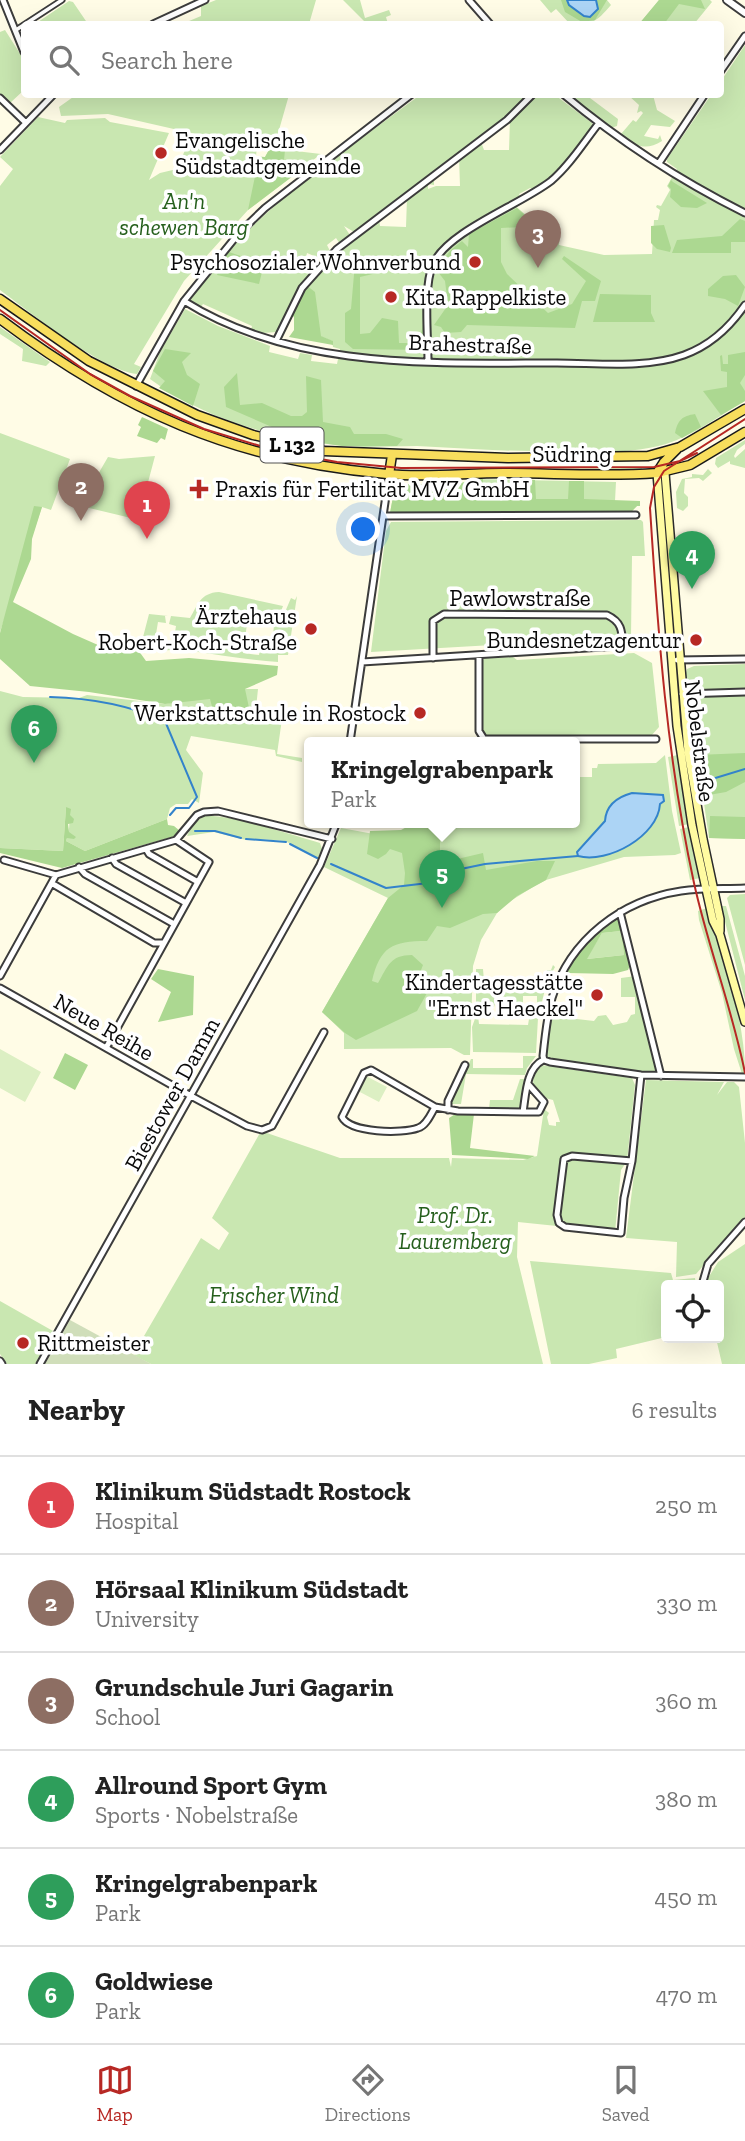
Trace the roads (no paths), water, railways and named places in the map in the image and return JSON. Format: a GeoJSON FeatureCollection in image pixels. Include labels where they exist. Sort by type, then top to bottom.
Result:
{"type":"FeatureCollection","features":[{"type":"Feature","properties":{"kind":"main road","name":"Südring"},"geometry":{"type":"LineString","coordinates":[[0,299],[89,361],[212,422],[253,435],[324,451],[508,458],[648,456],[680,447],[745,409]]}},
{"type":"Feature","properties":{"kind":"main road","name":"Südring"},"geometry":{"type":"LineString","coordinates":[[0,319],[90,382],[183,428],[254,451],[330,467],[389,475],[661,471],[690,465],[745,432]]}},
{"type":"Feature","properties":{"kind":"main road"},"geometry":{"type":"LineString","coordinates":[[127,402],[136,386]]}},
{"type":"Feature","properties":{"kind":"main road"},"geometry":{"type":"LineString","coordinates":[[648,456],[661,471],[680,447]]}},
{"type":"Feature","properties":{"kind":"main road"},"geometry":{"type":"LineString","coordinates":[[389,475],[392,455]]}},
{"type":"Feature","properties":{"kind":"main road","name":"Nobelstraße"},"geometry":{"type":"LineString","coordinates":[[661,471],[682,765],[692,825],[720,919],[720,935],[745,1022]]}},
{"type":"Feature","properties":{"kind":"main road","name":"Nobelstraße"},"geometry":{"type":"LineString","coordinates":[[675,660],[710,890]]}},
{"type":"Feature","properties":{"kind":"street"},"geometry":{"type":"LineString","coordinates":[[2,0],[21,45]]}},
{"type":"Feature","properties":{"kind":"street"},"geometry":{"type":"LineString","coordinates":[[160,21],[205,0]]}},
{"type":"Feature","properties":{"kind":"street"},"geometry":{"type":"LineString","coordinates":[[468,0],[487,21]]}},
{"type":"Feature","properties":{"kind":"street"},"geometry":{"type":"LineString","coordinates":[[727,0],[745,13]]}},
{"type":"Feature","properties":{"kind":"street"},"geometry":{"type":"LineString","coordinates":[[29,21],[58,1]]}},
{"type":"Feature","properties":{"kind":"street"},"geometry":{"type":"LineString","coordinates":[[16,30],[21,27]]}},
{"type":"Feature","properties":{"kind":"street"},"geometry":{"type":"LineString","coordinates":[[724,66],[745,36]]}},
{"type":"Feature","properties":{"kind":"street"},"geometry":{"type":"LineString","coordinates":[[0,98],[25,122]]}},
{"type":"Feature","properties":{"kind":"street"},"geometry":{"type":"LineString","coordinates":[[0,150],[50,98]]}},
{"type":"Feature","properties":{"kind":"street"},"geometry":{"type":"LineString","coordinates":[[136,386],[184,301],[224,250],[258,214],[407,98]]}},
{"type":"Feature","properties":{"kind":"street"},"geometry":{"type":"LineString","coordinates":[[276,341],[302,288],[337,249],[507,120],[529,98]]}},
{"type":"Feature","properties":{"kind":"street"},"geometry":{"type":"LineString","coordinates":[[568,98],[599,123],[659,163],[745,213]]}},
{"type":"Feature","properties":{"kind":"street"},"geometry":{"type":"LineString","coordinates":[[659,163],[702,98]]}},
{"type":"Feature","properties":{"kind":"street"},"geometry":{"type":"LineString","coordinates":[[428,361],[429,281],[432,267],[441,251],[553,179],[599,123]]}},
{"type":"Feature","properties":{"kind":"street","name":"Brahestraße"},"geometry":{"type":"LineString","coordinates":[[184,301],[220,321],[305,349],[371,358],[428,361],[591,363],[667,360],[698,348],[716,337],[745,305]]}},
{"type":"Feature","properties":{"kind":"street"},"geometry":{"type":"LineString","coordinates":[[352,737],[389,475]]}},
{"type":"Feature","properties":{"kind":"street"},"geometry":{"type":"LineString","coordinates":[[383,516],[636,515]]}},
{"type":"Feature","properties":{"kind":"street","name":"Pawlowstraße"},"geometry":{"type":"LineString","coordinates":[[433,658],[433,621],[444,614],[607,615],[622,627],[622,646]]}},
{"type":"Feature","properties":{"kind":"street"},"geometry":{"type":"LineString","coordinates":[[362,662],[650,644]]}},
{"type":"Feature","properties":{"kind":"street","name":"Nobelstraße"},"geometry":{"type":"LineString","coordinates":[[479,655],[479,731],[484,737]]}},
{"type":"Feature","properties":{"kind":"street"},"geometry":{"type":"LineString","coordinates":[[675,660],[745,659]]}},
{"type":"Feature","properties":{"kind":"street"},"geometry":{"type":"LineString","coordinates":[[682,694],[745,692]]}},
{"type":"Feature","properties":{"kind":"street","name":"Nobelstraße"},"geometry":{"type":"LineString","coordinates":[[580,739],[656,738]]}},
{"type":"Feature","properties":{"kind":"street"},"geometry":{"type":"LineString","coordinates":[[4,860],[56,875],[176,840],[197,815],[211,810],[332,839]]}},
{"type":"Feature","properties":{"kind":"street","name":"Biestower Damm"},"geometry":{"type":"LineString","coordinates":[[40,1364],[320,865],[335,828]]}},
{"type":"Feature","properties":{"kind":"street"},"geometry":{"type":"LineString","coordinates":[[106,1048],[209,862],[176,840]]}},
{"type":"Feature","properties":{"kind":"street"},"geometry":{"type":"LineString","coordinates":[[146,849],[149,854],[198,882]]}},
{"type":"Feature","properties":{"kind":"street"},"geometry":{"type":"LineString","coordinates":[[112,858],[116,864],[186,903]]}},
{"type":"Feature","properties":{"kind":"street"},"geometry":{"type":"LineString","coordinates":[[79,867],[85,874],[174,924]]}},
{"type":"Feature","properties":{"kind":"street"},"geometry":{"type":"LineString","coordinates":[[0,976],[56,875]]}},
{"type":"Feature","properties":{"kind":"street"},"geometry":{"type":"LineString","coordinates":[[52,884],[154,943],[164,943]]}},
{"type":"Feature","properties":{"kind":"street"},"geometry":{"type":"LineString","coordinates":[[543,1060],[549,1011],[561,976],[578,948],[591,934],[620,912],[648,899],[668,894],[745,888]]}},
{"type":"Feature","properties":{"kind":"street"},"geometry":{"type":"LineString","coordinates":[[620,912],[661,1076]]}},
{"type":"Feature","properties":{"kind":"street","name":"Neue Reihe"},"geometry":{"type":"LineString","coordinates":[[0,988],[247,1126],[266,1130],[272,1126],[324,1032]]}},
{"type":"Feature","properties":{"kind":"street"},"geometry":{"type":"LineString","coordinates":[[523,1112],[534,1066],[543,1060],[641,1075],[745,1077]]}},
{"type":"Feature","properties":{"kind":"street"},"geometry":{"type":"LineString","coordinates":[[448,1110],[449,1101],[465,1065]]}},
{"type":"Feature","properties":{"kind":"street"},"geometry":{"type":"LineString","coordinates":[[436,1107],[424,1124],[416,1129],[364,1130],[351,1126],[342,1117],[364,1073],[372,1070],[436,1107],[448,1110],[539,1112],[544,1102],[528,1084]]}},
{"type":"Feature","properties":{"kind":"street"},"geometry":{"type":"LineString","coordinates":[[632,1161],[572,1156],[564,1159],[559,1223],[565,1227],[621,1233],[624,1198],[632,1161],[641,1075]]}},
{"type":"Feature","properties":{"kind":"street"},"geometry":{"type":"LineString","coordinates":[[703,1280],[708,1264],[745,1222]]}},
{"type":"Feature","properties":{"kind":"water"},"geometry":{"type":"Polygon","coordinates":[[[567,0],[596,0],[598,9],[590,17],[584,16],[569,5],[567,0]]]}},
{"type":"Feature","properties":{"kind":"water"},"geometry":{"type":"Polygon","coordinates":[[[632,793],[663,795],[664,801],[660,804],[651,827],[641,837],[617,852],[603,856],[578,856],[577,852],[605,821],[610,807],[617,800],[632,793]]]}},
{"type":"Feature","properties":{"kind":"waterway"},"geometry":{"type":"LineString","coordinates":[[50,697],[109,703],[165,721],[197,797],[189,808],[176,808],[170,815]]}},
{"type":"Feature","properties":{"kind":"waterway"},"geometry":{"type":"LineString","coordinates":[[699,783],[745,769]]}},
{"type":"Feature","properties":{"kind":"waterway"},"geometry":{"type":"LineString","coordinates":[[195,831],[215,831],[241,838]]}},
{"type":"Feature","properties":{"kind":"waterway"},"geometry":{"type":"LineString","coordinates":[[246,839],[286,842]]}},
{"type":"Feature","properties":{"kind":"waterway"},"geometry":{"type":"LineString","coordinates":[[290,844],[317,858]]}},
{"type":"Feature","properties":{"kind":"waterway"},"geometry":{"type":"LineString","coordinates":[[331,864],[386,888],[428,883],[456,870],[485,864],[578,856]]}},
{"type":"Feature","properties":{"kind":"tram line"},"geometry":{"type":"LineString","coordinates":[[0,310],[90,374],[130,396],[204,429],[277,451],[337,462],[401,468],[654,467],[680,461],[697,453]]}},
{"type":"Feature","properties":{"kind":"tram line"},"geometry":{"type":"LineString","coordinates":[[745,419],[664,471],[654,487],[650,508],[656,602],[677,790],[694,883],[745,1073]]}},
{"type":"Feature","properties":{"kind":"place","name":"Evangelische Südstadtgemeinde"},"geometry":{"type":"Point","coordinates":[161,153]}},
{"type":"Feature","properties":{"kind":"place","name":"Psychosozialer Wohnverbund"},"geometry":{"type":"Point","coordinates":[475,262]}},
{"type":"Feature","properties":{"kind":"place","name":"Grundschule Juri Gagarin"},"geometry":{"type":"Point","coordinates":[538,268]}},
{"type":"Feature","properties":{"kind":"place","name":"Kita Rappelkiste"},"geometry":{"type":"Point","coordinates":[391,297]}},
{"type":"Feature","properties":{"kind":"place","name":"Praxis für Fertilität MVZ GmbH"},"geometry":{"type":"Point","coordinates":[199,489]}},
{"type":"Feature","properties":{"kind":"place","name":"Hörsaal Klinikum Südstadt"},"geometry":{"type":"Point","coordinates":[81,521]}},
{"type":"Feature","properties":{"kind":"place","name":"Klinikum Südstadt Rostock"},"geometry":{"type":"Point","coordinates":[147,539]}},
{"type":"Feature","properties":{"kind":"place","name":"Allround Sport Gym"},"geometry":{"type":"Point","coordinates":[692,589]}},
{"type":"Feature","properties":{"kind":"place","name":"Ärztehaus Robert-Koch-Straße"},"geometry":{"type":"Point","coordinates":[311,629]}},
{"type":"Feature","properties":{"kind":"place","name":"Bundesnetzagentur"},"geometry":{"type":"Point","coordinates":[696,640]}},
{"type":"Feature","properties":{"kind":"place","name":"Werkstattschule in Rostock"},"geometry":{"type":"Point","coordinates":[420,713]}},
{"type":"Feature","properties":{"kind":"place","name":"Goldwiese"},"geometry":{"type":"Point","coordinates":[34,763]}},
{"type":"Feature","properties":{"kind":"place","name":"Kringelgrabenpark"},"geometry":{"type":"Point","coordinates":[442,908]}},
{"type":"Feature","properties":{"kind":"place","name":"Kindertagesstätte \"Ernst Haeckel\""},"geometry":{"type":"Point","coordinates":[597,995]}},
{"type":"Feature","properties":{"kind":"place","name":"Rittmeister"},"geometry":{"type":"Point","coordinates":[23,1343]}},
{"type":"Feature","properties":{"kind":"park label","name":"An'n schewen Barg"},"geometry":{"type":"Point","coordinates":[184,214]}},
{"type":"Feature","properties":{"kind":"park label","name":"Prof. Dr. Lauremberg"},"geometry":{"type":"Point","coordinates":[455,1228]}},
{"type":"Feature","properties":{"kind":"park label","name":"Frischer Wind"},"geometry":{"type":"Point","coordinates":[274,1295]}}]}
